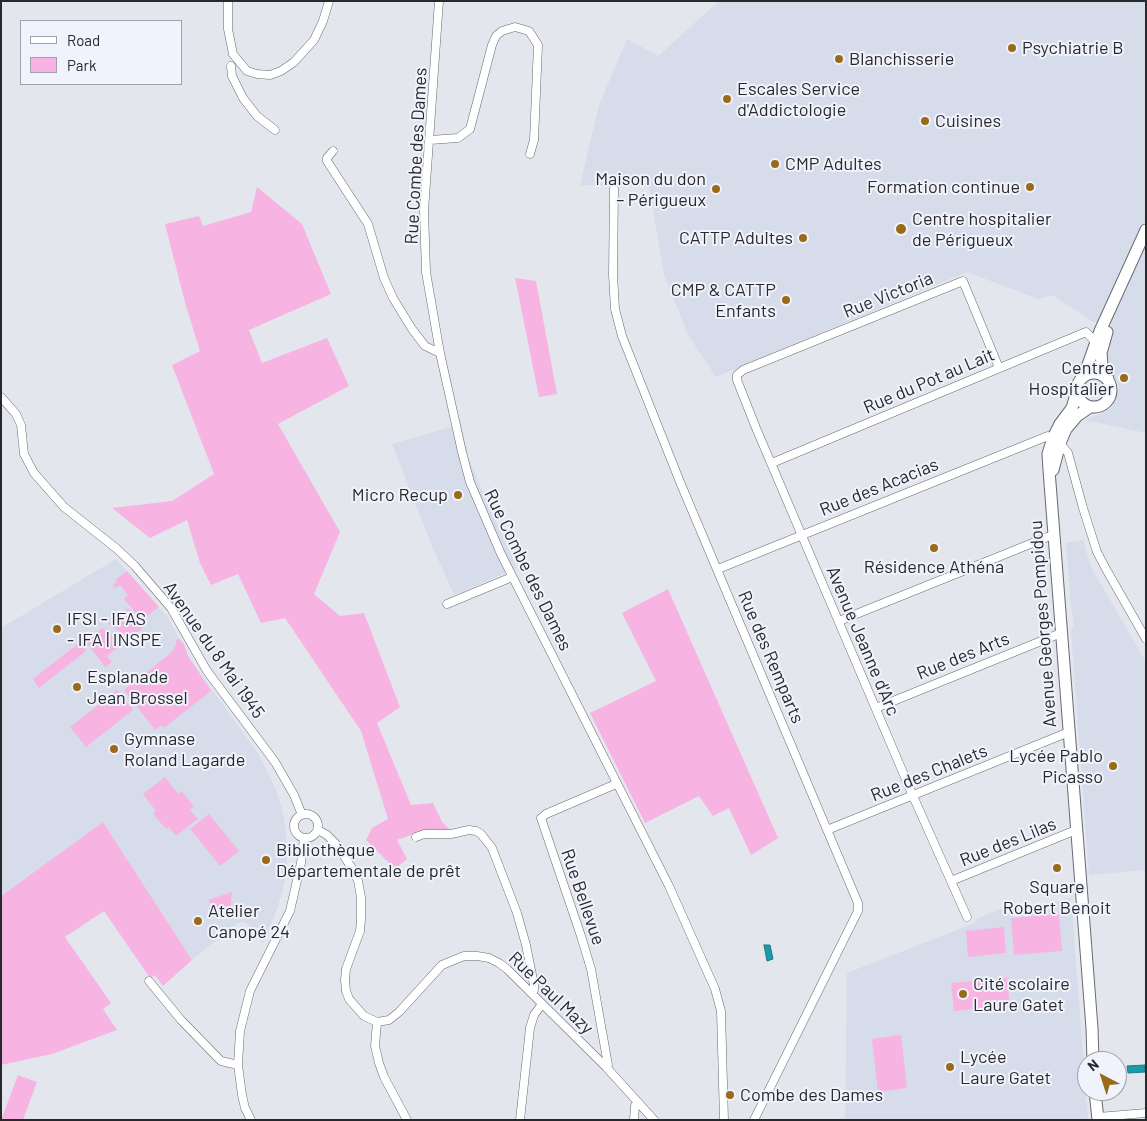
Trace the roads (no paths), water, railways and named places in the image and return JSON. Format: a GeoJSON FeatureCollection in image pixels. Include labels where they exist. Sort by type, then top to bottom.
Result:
{"type":"FeatureCollection","features":[{"type":"Feature","properties":{"kind":"main road"},"geometry":{"type":"LineString","coordinates":[[1127,274],[1120,301],[1107,332],[1101,353],[1102,366],[1110,384],[1111,392],[1108,400],[1102,405],[1090,406],[1080,400],[1077,390],[1078,384],[1084,376],[1095,342],[1146,230]]}},
{"type":"Feature","properties":{"kind":"main road"},"geometry":{"type":"LineString","coordinates":[[1084,376],[1098,373],[1108,379]]}},
{"type":"Feature","properties":{"kind":"main road","name":"Avenue Georges Pompidou"},"geometry":{"type":"LineString","coordinates":[[1057,440],[1060,424],[1072,408],[1077,390]]}},
{"type":"Feature","properties":{"kind":"main road","name":"Avenue Georges Pompidou"},"geometry":{"type":"LineString","coordinates":[[1090,406],[1071,422],[1048,454],[1093,1051]]}},
{"type":"Feature","properties":{"kind":"main road"},"geometry":{"type":"LineString","coordinates":[[1096,1101],[1098,1119]]}},
{"type":"Feature","properties":{"kind":"street"},"geometry":{"type":"LineString","coordinates":[[228,1],[228,29],[233,54],[247,71],[270,75],[294,62],[314,40],[323,21],[329,1]]}},
{"type":"Feature","properties":{"kind":"street","name":"Rue Combe des Dames"},"geometry":{"type":"LineString","coordinates":[[439,1],[424,211],[426,272],[440,353],[462,452],[470,482],[493,538],[669,886],[718,996],[721,1011],[724,1120]]}},
{"type":"Feature","properties":{"kind":"street"},"geometry":{"type":"LineString","coordinates":[[430,140],[458,138],[470,129],[492,45],[496,36],[502,31],[515,27],[529,32],[538,46],[534,140],[530,154]]}},
{"type":"Feature","properties":{"kind":"street"},"geometry":{"type":"LineString","coordinates":[[230,66],[232,76],[243,98],[257,116],[275,130]]}},
{"type":"Feature","properties":{"kind":"street"},"geometry":{"type":"LineString","coordinates":[[334,150],[327,158],[327,161],[368,224],[382,272],[393,298],[425,346],[440,353]]}},
{"type":"Feature","properties":{"kind":"street","name":"Rue des Remparts"},"geometry":{"type":"LineString","coordinates":[[614,188],[613,275],[617,320],[674,466],[858,903],[858,911],[754,1120]]}},
{"type":"Feature","properties":{"kind":"street","name":"Rue Victoria"},"geometry":{"type":"LineString","coordinates":[[737,375],[744,370],[963,281],[999,368]]}},
{"type":"Feature","properties":{"kind":"street","name":"Rue du Pot au Lait"},"geometry":{"type":"LineString","coordinates":[[772,463],[1086,332],[1095,342]]}},
{"type":"Feature","properties":{"kind":"street","name":"Avenue Jeanne d'Arc"},"geometry":{"type":"LineString","coordinates":[[737,375],[737,380],[802,535],[913,796],[967,917]]}},
{"type":"Feature","properties":{"kind":"street","name":"Avenue du 8 Mai 1945"},"geometry":{"type":"LineString","coordinates":[[1,397],[16,414],[21,425],[24,454],[34,473],[64,507],[117,549],[170,608],[207,671],[275,762],[291,788],[302,815]]}},
{"type":"Feature","properties":{"kind":"street","name":"Rue des Acacias"},"geometry":{"type":"LineString","coordinates":[[718,569],[1044,436],[1057,440]]}},
{"type":"Feature","properties":{"kind":"street"},"geometry":{"type":"LineString","coordinates":[[1057,440],[1066,449],[1071,461],[1097,552],[1146,639]]}},
{"type":"Feature","properties":{"kind":"street"},"geometry":{"type":"LineString","coordinates":[[839,621],[1054,534]]}},
{"type":"Feature","properties":{"kind":"street"},"geometry":{"type":"LineString","coordinates":[[447,604],[512,578]]}},
{"type":"Feature","properties":{"kind":"street","name":"Rue des Arts"},"geometry":{"type":"LineString","coordinates":[[876,708],[1061,633]]}},
{"type":"Feature","properties":{"kind":"street","name":"Rue des Chalets"},"geometry":{"type":"LineString","coordinates":[[828,830],[1069,732]]}},
{"type":"Feature","properties":{"kind":"street","name":"Rue Bellevue"},"geometry":{"type":"LineString","coordinates":[[606,1067],[608,1065],[591,969],[541,818],[546,814],[616,784]]}},
{"type":"Feature","properties":{"kind":"street"},"geometry":{"type":"LineString","coordinates":[[310,814],[318,822],[318,830],[314,836],[304,838],[297,834],[294,827],[296,820],[302,815],[310,814]]}},
{"type":"Feature","properties":{"kind":"street"},"geometry":{"type":"LineString","coordinates":[[318,830],[327,835],[337,845],[355,872],[358,881],[361,897],[360,931],[346,969],[346,990],[355,1007],[364,1016],[377,1022],[374,1046],[379,1063],[384,1077],[407,1120]]}},
{"type":"Feature","properties":{"kind":"street"},"geometry":{"type":"LineString","coordinates":[[416,837],[424,834],[451,834],[469,830],[482,834],[492,848],[518,913],[534,985],[534,990],[531,993]]}},
{"type":"Feature","properties":{"kind":"street","name":"Rue des Lilas"},"geometry":{"type":"LineString","coordinates":[[951,882],[1076,830]]}},
{"type":"Feature","properties":{"kind":"street"},"geometry":{"type":"LineString","coordinates":[[251,1120],[245,1108],[238,1066],[242,1016],[250,991],[290,911],[301,863],[304,838]]}},
{"type":"Feature","properties":{"kind":"street","name":"Rue Paul Mazy"},"geometry":{"type":"LineString","coordinates":[[377,1022],[390,1020],[442,965],[464,956],[489,958],[499,963],[531,993],[606,1067],[654,1120]]}},
{"type":"Feature","properties":{"kind":"street"},"geometry":{"type":"LineString","coordinates":[[149,981],[181,1020],[221,1061],[238,1066]]}},
{"type":"Feature","properties":{"kind":"street"},"geometry":{"type":"LineString","coordinates":[[520,1120],[530,1028],[534,1015],[542,1004]]}},
{"type":"Feature","properties":{"kind":"street"},"geometry":{"type":"LineString","coordinates":[[634,1120],[635,1106],[638,1102]]}},
{"type":"Feature","properties":{"kind":"street"},"geometry":{"type":"LineString","coordinates":[[1098,1119],[1146,1113]]}},
{"type":"Feature","properties":{"kind":"water"},"geometry":{"type":"Polygon","coordinates":[[[764,945],[770,945],[773,959],[767,961],[764,945]]]}},
{"type":"Feature","properties":{"kind":"water"},"geometry":{"type":"Polygon","coordinates":[[[1145,1065],[1145,1072],[1128,1073],[1127,1066],[1145,1065]]]}},
{"type":"Feature","properties":{"kind":"place","name":"Psychiatrie B"},"geometry":{"type":"Point","coordinates":[1012,48]}},
{"type":"Feature","properties":{"kind":"place","name":"Blanchisserie"},"geometry":{"type":"Point","coordinates":[839,59]}},
{"type":"Feature","properties":{"kind":"place","name":"Escales Service d'Addictologie"},"geometry":{"type":"Point","coordinates":[727,99]}},
{"type":"Feature","properties":{"kind":"place","name":"Cuisines"},"geometry":{"type":"Point","coordinates":[925,121]}},
{"type":"Feature","properties":{"kind":"place","name":"CMP Adultes"},"geometry":{"type":"Point","coordinates":[775,164]}},
{"type":"Feature","properties":{"kind":"place","name":"Formation continue"},"geometry":{"type":"Point","coordinates":[1030,187]}},
{"type":"Feature","properties":{"kind":"place","name":"Maison du don – Périgueux"},"geometry":{"type":"Point","coordinates":[716,189]}},
{"type":"Feature","properties":{"kind":"place","name":"Centre hospitalier de Périgueux"},"geometry":{"type":"Point","coordinates":[901,229]}},
{"type":"Feature","properties":{"kind":"place","name":"CATTP Adultes"},"geometry":{"type":"Point","coordinates":[803,238]}},
{"type":"Feature","properties":{"kind":"place","name":"CMP & CATTP Enfants"},"geometry":{"type":"Point","coordinates":[786,300]}},
{"type":"Feature","properties":{"kind":"place","name":"Centre Hospitalier"},"geometry":{"type":"Point","coordinates":[1124,378]}},
{"type":"Feature","properties":{"kind":"place","name":"Micro Recup"},"geometry":{"type":"Point","coordinates":[458,495]}},
{"type":"Feature","properties":{"kind":"place","name":"Résidence Athéna"},"geometry":{"type":"Point","coordinates":[934,548]}},
{"type":"Feature","properties":{"kind":"place","name":"IFSI - IFAS - IFA | INSPE"},"geometry":{"type":"Point","coordinates":[57,629]}},
{"type":"Feature","properties":{"kind":"place","name":"Esplanade Jean Brossel"},"geometry":{"type":"Point","coordinates":[77,687]}},
{"type":"Feature","properties":{"kind":"place","name":"Gymnase Roland Lagarde"},"geometry":{"type":"Point","coordinates":[114,749]}},
{"type":"Feature","properties":{"kind":"place","name":"Lycée Pablo Picasso"},"geometry":{"type":"Point","coordinates":[1113,766]}},
{"type":"Feature","properties":{"kind":"place","name":"Bibliothèque Départementale de prêt"},"geometry":{"type":"Point","coordinates":[266,860]}},
{"type":"Feature","properties":{"kind":"place","name":"Square Robert Benoit"},"geometry":{"type":"Point","coordinates":[1057,868]}},
{"type":"Feature","properties":{"kind":"place","name":"Atelier Canopé 24"},"geometry":{"type":"Point","coordinates":[198,921]}},
{"type":"Feature","properties":{"kind":"place","name":"Cité scolaire Laure Gatet"},"geometry":{"type":"Point","coordinates":[963,994]}},
{"type":"Feature","properties":{"kind":"place","name":"Lycée Laure Gatet"},"geometry":{"type":"Point","coordinates":[950,1067]}},
{"type":"Feature","properties":{"kind":"place","name":"Combe des Dames"},"geometry":{"type":"Point","coordinates":[730,1095]}}]}
